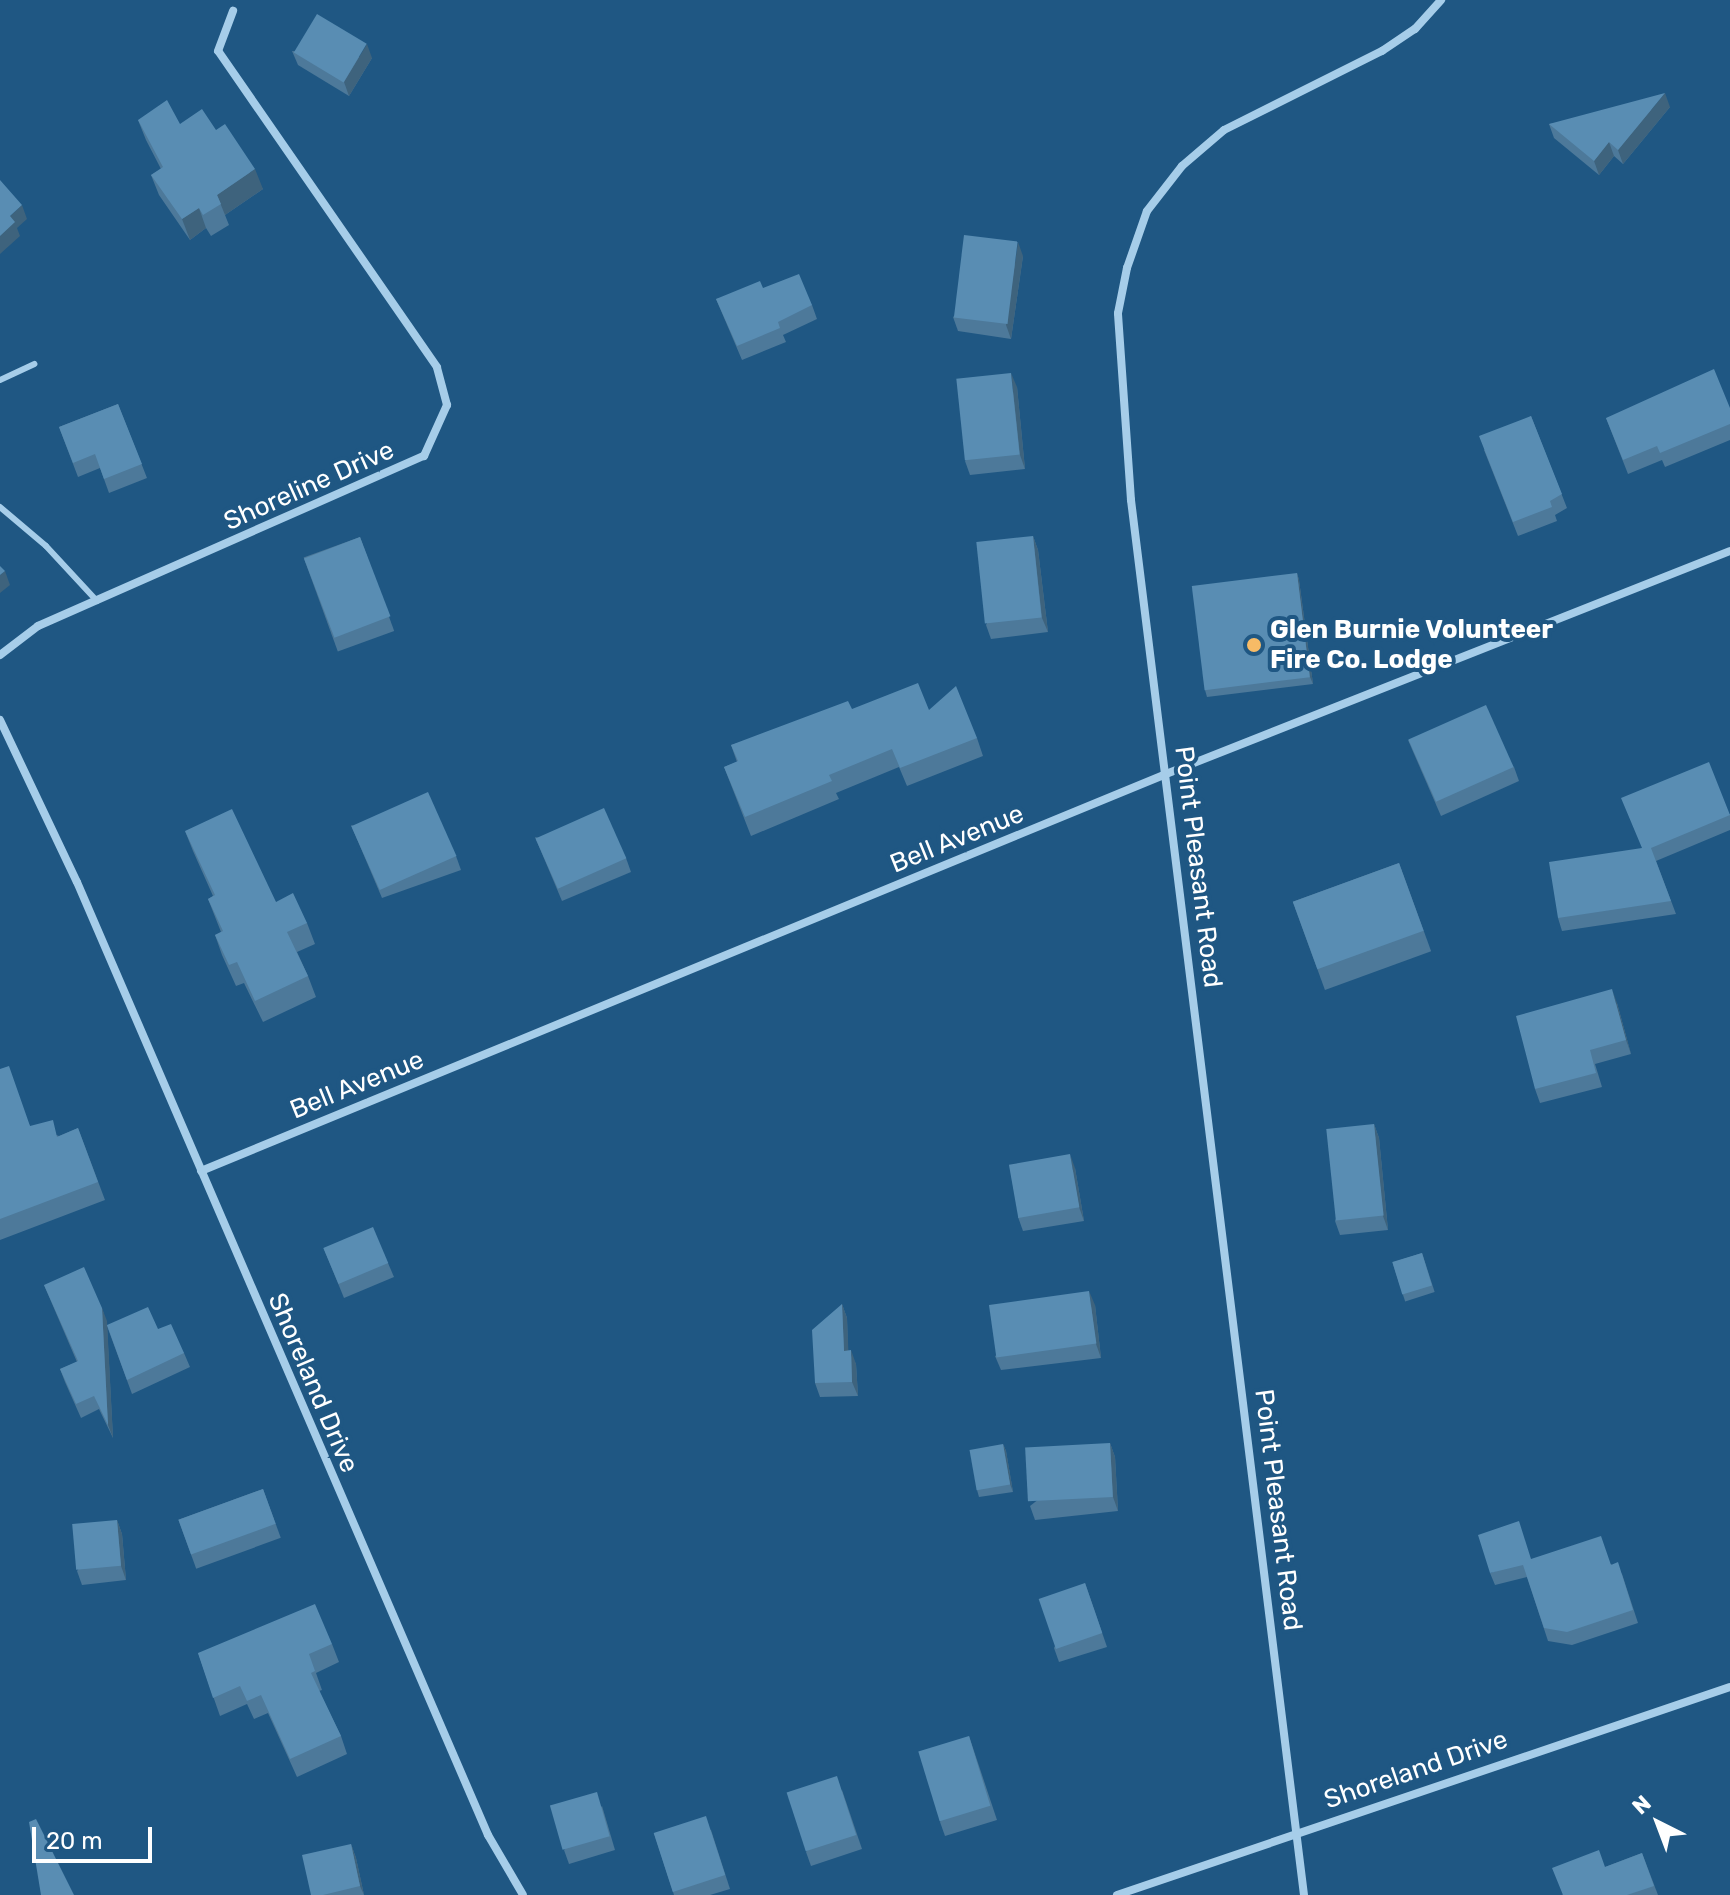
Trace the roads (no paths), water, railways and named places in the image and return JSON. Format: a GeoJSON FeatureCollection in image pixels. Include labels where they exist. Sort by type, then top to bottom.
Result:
{"type":"FeatureCollection","features":[{"type":"Feature","properties":{"kind":"street","name":"Point Pleasant Road"},"geometry":{"type":"LineString","coordinates":[[1304,1895],[1166,774],[1120,372],[1118,313],[1127,268],[1147,211],[1182,166],[1224,130],[1382,51],[1415,29],[1441,0]]}},
{"type":"Feature","properties":{"kind":"street","name":"Shoreline Drive"},"geometry":{"type":"LineString","coordinates":[[0,655],[38,626],[424,456],[447,405],[437,367],[218,51],[233,11]]}},
{"type":"Feature","properties":{"kind":"street","name":"Bell Avenue"},"geometry":{"type":"LineString","coordinates":[[201,1171],[1166,774],[1730,551]]}},
{"type":"Feature","properties":{"kind":"street","name":"Shoreland Drive"},"geometry":{"type":"LineString","coordinates":[[0,720],[77,882],[488,1835],[523,1895]]}},
{"type":"Feature","properties":{"kind":"street","name":"Shoreland Drive"},"geometry":{"type":"LineString","coordinates":[[1117,1895],[1297,1831],[1730,1687]]}},
{"type":"Feature","properties":{"kind":"lane"},"geometry":{"type":"LineString","coordinates":[[0,380],[34,364]]}},
{"type":"Feature","properties":{"kind":"lane"},"geometry":{"type":"LineString","coordinates":[[0,507],[46,546],[97,601]]}},
{"type":"Feature","properties":{"kind":"place","name":"Glen Burnie Volunteer Fire Co. Lodge"},"geometry":{"type":"Point","coordinates":[1254,645]}}]}
